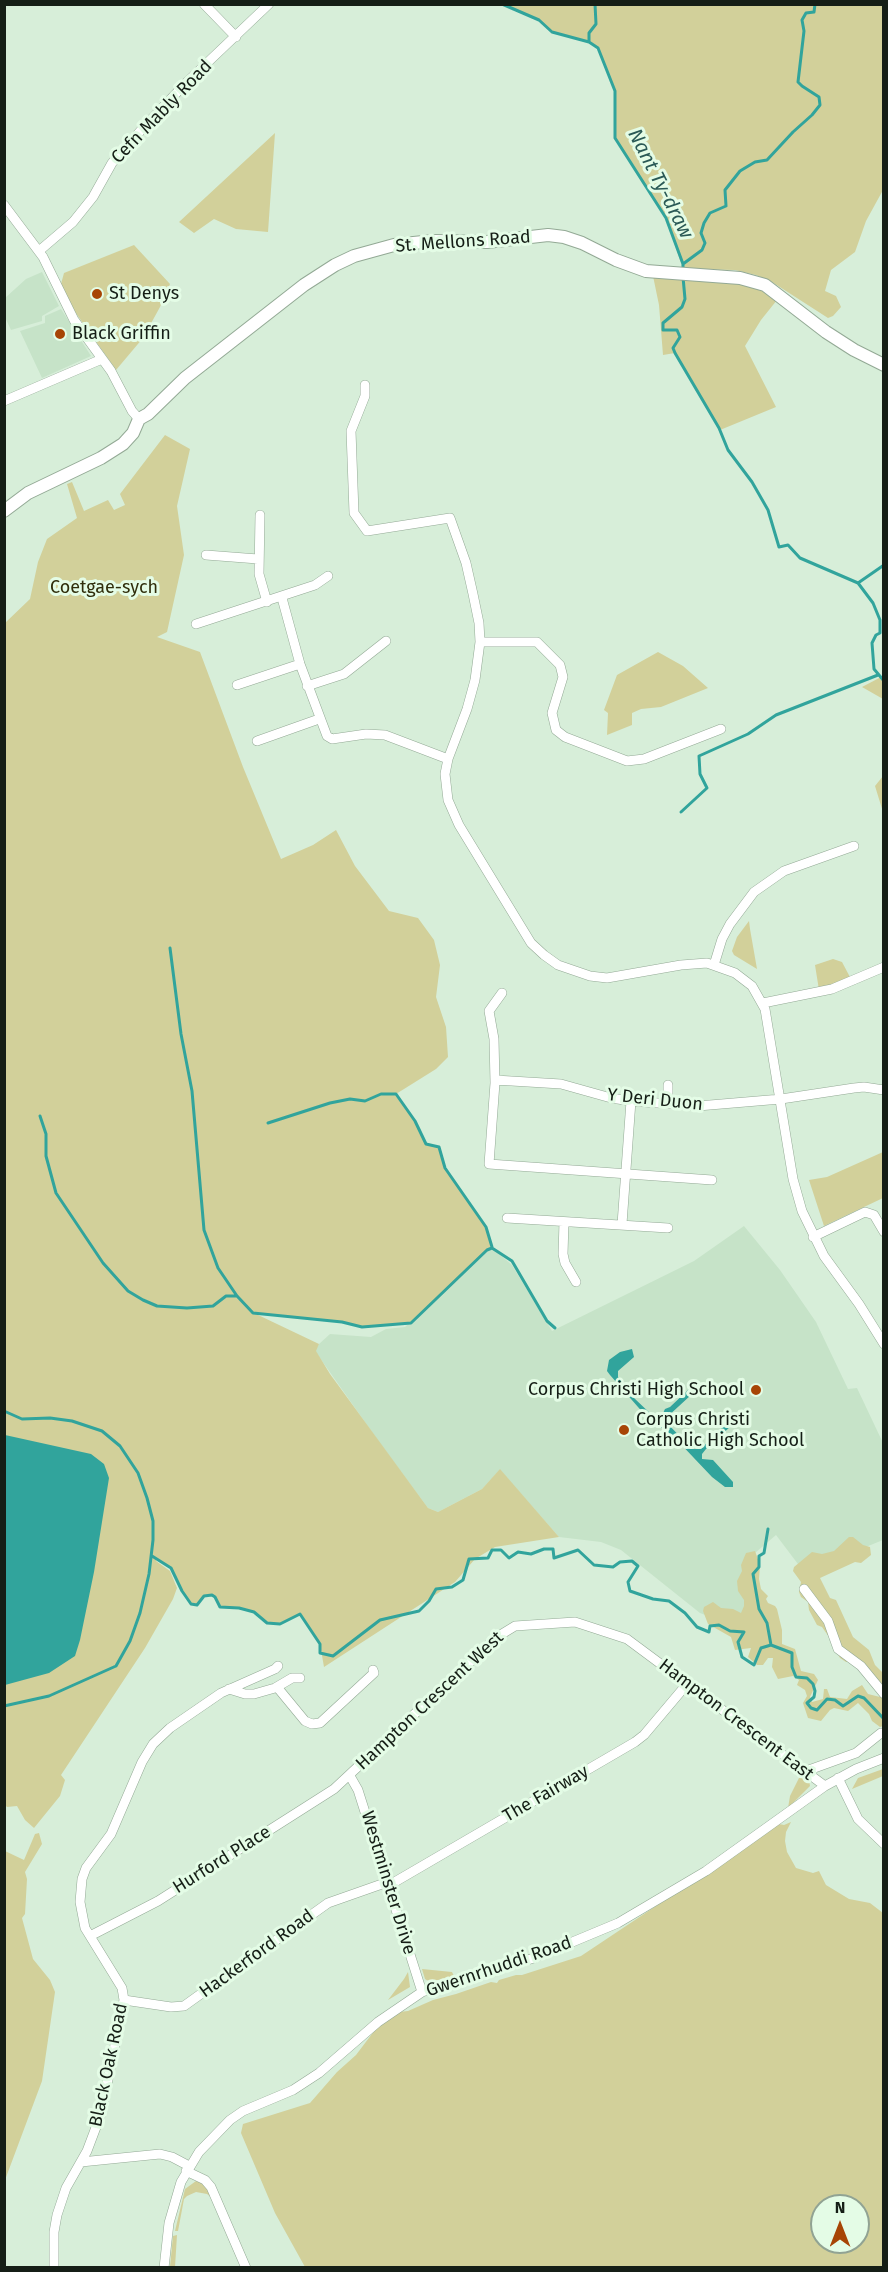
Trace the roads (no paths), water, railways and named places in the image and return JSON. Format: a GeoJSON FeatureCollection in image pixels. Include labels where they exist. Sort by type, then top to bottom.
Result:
{"type":"FeatureCollection","features":[{"type":"Feature","properties":{"kind":"main road","name":"St. Mellons Road"},"geometry":{"type":"LineString","coordinates":[[4,511],[28,493],[117,449],[134,433],[139,419],[148,414],[200,365],[304,285],[335,265],[374,250],[414,242],[487,242],[548,236],[564,237],[646,271],[740,278],[765,285],[826,332],[884,365]]}},
{"type":"Feature","properties":{"kind":"street"},"geometry":{"type":"LineString","coordinates":[[204,4],[236,37]]}},
{"type":"Feature","properties":{"kind":"street","name":"Cefn Mably Road"},"geometry":{"type":"LineString","coordinates":[[39,251],[73,222],[93,196],[112,163],[143,128],[269,4]]}},
{"type":"Feature","properties":{"kind":"street"},"geometry":{"type":"LineString","coordinates":[[4,205],[39,251],[74,320],[116,380],[132,411],[139,419]]}},
{"type":"Feature","properties":{"kind":"street"},"geometry":{"type":"LineString","coordinates":[[4,401],[102,359]]}},
{"type":"Feature","properties":{"kind":"street"},"geometry":{"type":"LineString","coordinates":[[365,385],[365,396],[351,431],[354,513],[367,531],[450,518],[466,563],[479,623],[480,642],[476,680],[448,759],[445,782],[451,809],[475,854],[531,943],[544,955],[575,972],[608,978],[695,963],[714,965],[752,986],[763,1003],[768,1020],[793,1179],[802,1211],[813,1238],[824,1256],[859,1304],[884,1344]]}},
{"type":"Feature","properties":{"kind":"street"},"geometry":{"type":"LineString","coordinates":[[260,515],[259,574],[267,602]]}},
{"type":"Feature","properties":{"kind":"street"},"geometry":{"type":"LineString","coordinates":[[206,555],[258,560]]}},
{"type":"Feature","properties":{"kind":"street"},"geometry":{"type":"LineString","coordinates":[[196,624],[282,598],[315,585],[328,576]]}},
{"type":"Feature","properties":{"kind":"street"},"geometry":{"type":"LineString","coordinates":[[282,598],[300,664],[323,731],[332,738],[366,734],[385,735],[448,759]]}},
{"type":"Feature","properties":{"kind":"street"},"geometry":{"type":"LineString","coordinates":[[307,686],[344,674],[386,641]]}},
{"type":"Feature","properties":{"kind":"street"},"geometry":{"type":"LineString","coordinates":[[480,642],[537,642],[560,665],[563,677],[552,713],[556,730],[566,737],[627,761],[644,759],[721,729]]}},
{"type":"Feature","properties":{"kind":"street"},"geometry":{"type":"LineString","coordinates":[[237,685],[300,664]]}},
{"type":"Feature","properties":{"kind":"street"},"geometry":{"type":"LineString","coordinates":[[256,741],[319,719]]}},
{"type":"Feature","properties":{"kind":"street"},"geometry":{"type":"LineString","coordinates":[[714,965],[722,939],[730,924],[754,892],[784,872],[854,846]]}},
{"type":"Feature","properties":{"kind":"street"},"geometry":{"type":"LineString","coordinates":[[763,1003],[832,989],[884,967]]}},
{"type":"Feature","properties":{"kind":"street"},"geometry":{"type":"LineString","coordinates":[[502,993],[489,1011],[494,1039],[495,1080],[489,1164],[626,1176],[712,1180]]}},
{"type":"Feature","properties":{"kind":"street","name":"Y Deri Duon"},"geometry":{"type":"LineString","coordinates":[[495,1080],[561,1084],[631,1101],[711,1106],[864,1087],[884,1090]]}},
{"type":"Feature","properties":{"kind":"street"},"geometry":{"type":"LineString","coordinates":[[668,1085],[668,1103]]}},
{"type":"Feature","properties":{"kind":"street"},"geometry":{"type":"LineString","coordinates":[[622,1224],[631,1101]]}},
{"type":"Feature","properties":{"kind":"street"},"geometry":{"type":"LineString","coordinates":[[813,1238],[865,1212],[874,1215],[884,1232]]}},
{"type":"Feature","properties":{"kind":"street"},"geometry":{"type":"LineString","coordinates":[[507,1218],[668,1228]]}},
{"type":"Feature","properties":{"kind":"street"},"geometry":{"type":"LineString","coordinates":[[564,1222],[563,1254],[576,1282]]}},
{"type":"Feature","properties":{"kind":"street"},"geometry":{"type":"LineString","coordinates":[[804,1589],[828,1621],[838,1649],[861,1666],[884,1694]]}},
{"type":"Feature","properties":{"kind":"street","name":"Hampton Crescent West"},"geometry":{"type":"LineString","coordinates":[[350,1776],[497,1637],[515,1626],[583,1623],[627,1639],[647,1654]]}},
{"type":"Feature","properties":{"kind":"street","name":"Hampton Crescent East"},"geometry":{"type":"LineString","coordinates":[[647,1654],[825,1786]]}},
{"type":"Feature","properties":{"kind":"street","name":"Black Oak Road"},"geometry":{"type":"LineString","coordinates":[[54,2268],[57,2215],[66,2188],[93,2139],[101,2114],[124,2000],[122,1988],[90,1936],[82,1918],[80,1902],[82,1879],[86,1868],[115,1827],[147,1752],[170,1728],[227,1689],[275,1669],[278,1665]]}},
{"type":"Feature","properties":{"kind":"street"},"geometry":{"type":"LineString","coordinates":[[277,1687],[305,1721],[312,1724],[320,1723],[374,1673],[373,1670]]}},
{"type":"Feature","properties":{"kind":"street"},"geometry":{"type":"LineString","coordinates":[[227,1689],[249,1694],[277,1687],[292,1678],[300,1678]]}},
{"type":"Feature","properties":{"kind":"street","name":"The Fairway"},"geometry":{"type":"LineString","coordinates":[[388,1884],[635,1742],[644,1735],[687,1684]]}},
{"type":"Feature","properties":{"kind":"street"},"geometry":{"type":"LineString","coordinates":[[806,1772],[856,1754],[881,1733]]}},
{"type":"Feature","properties":{"kind":"street","name":"Gwernrhuddi Road"},"geometry":{"type":"LineString","coordinates":[[188,2169],[204,2146],[243,2111],[283,2096],[304,2083],[378,2022],[422,1992],[519,1964],[618,1923],[706,1871],[825,1786],[856,1769],[884,1758]]}},
{"type":"Feature","properties":{"kind":"street","name":"Westminster Drive"},"geometry":{"type":"LineString","coordinates":[[350,1776],[358,1790],[422,1992]]}},
{"type":"Feature","properties":{"kind":"street","name":"Hurford Place"},"geometry":{"type":"LineString","coordinates":[[90,1936],[158,1901],[334,1789],[350,1776]]}},
{"type":"Feature","properties":{"kind":"street"},"geometry":{"type":"LineString","coordinates":[[838,1778],[858,1819],[884,1844]]}},
{"type":"Feature","properties":{"kind":"street","name":"Hackerford Road"},"geometry":{"type":"LineString","coordinates":[[124,2000],[171,2007],[184,2006],[328,1903],[388,1884]]}},
{"type":"Feature","properties":{"kind":"street"},"geometry":{"type":"LineString","coordinates":[[81,2162],[160,2154],[172,2157],[212,2187],[246,2268]]}},
{"type":"Feature","properties":{"kind":"street"},"geometry":{"type":"LineString","coordinates":[[164,2268],[169,2223],[188,2169]]}},
{"type":"Feature","properties":{"kind":"water"},"geometry":{"type":"Polygon","coordinates":[[[632,1349],[634,1357],[618,1371],[618,1377],[634,1398],[654,1417],[661,1417],[665,1409],[693,1388],[691,1395],[666,1418],[666,1422],[692,1449],[701,1449],[732,1420],[731,1426],[702,1454],[702,1459],[713,1460],[733,1482],[733,1487],[725,1487],[712,1477],[675,1438],[645,1415],[607,1371],[609,1360],[620,1352],[632,1349]]]}},
{"type":"Feature","properties":{"kind":"water"},"geometry":{"type":"Polygon","coordinates":[[[5,1435],[91,1454],[104,1464],[109,1478],[94,1572],[75,1656],[49,1673],[5,1685],[5,1435]]]}},
{"type":"Feature","properties":{"kind":"waterway","name":"Nant Ty-draw"},"geometry":{"type":"LineString","coordinates":[[502,4],[539,20],[552,32],[589,42],[598,48],[615,91],[615,138],[666,218],[683,264]]}},
{"type":"Feature","properties":{"kind":"waterway"},"geometry":{"type":"LineString","coordinates":[[589,42],[589,33],[596,24],[595,4]]}},
{"type":"Feature","properties":{"kind":"waterway"},"geometry":{"type":"LineString","coordinates":[[683,271],[683,264],[702,250],[705,243],[701,233],[704,223],[710,213],[726,206],[725,190],[740,171],[755,162],[767,160],[820,105],[819,97],[798,82],[804,31],[802,20],[806,13],[814,12],[815,4]]}},
{"type":"Feature","properties":{"kind":"waterway"},"geometry":{"type":"LineString","coordinates":[[683,277],[685,299],[682,307],[663,323],[663,330],[677,330],[680,337],[673,348],[675,353],[719,428],[728,450],[752,482],[768,510],[779,547],[788,545],[800,558],[858,583]]}},
{"type":"Feature","properties":{"kind":"waterway"},"geometry":{"type":"LineString","coordinates":[[884,565],[858,583],[873,603],[880,620],[880,633],[876,635],[872,643],[874,669],[884,681]]}},
{"type":"Feature","properties":{"kind":"waterway"},"geometry":{"type":"LineString","coordinates":[[681,812],[707,788],[700,774],[699,756],[748,734],[776,715],[878,675]]}},
{"type":"Feature","properties":{"kind":"waterway"},"geometry":{"type":"LineString","coordinates":[[170,948],[181,1034],[192,1091],[204,1230],[218,1268],[237,1296],[253,1313],[342,1322],[362,1327],[411,1323],[487,1250],[492,1248],[512,1261],[547,1321],[555,1328]]}},
{"type":"Feature","properties":{"kind":"waterway"},"geometry":{"type":"LineString","coordinates":[[268,1123],[330,1103],[350,1099],[365,1101],[381,1094],[396,1094],[415,1121],[426,1144],[439,1147],[445,1168],[486,1227],[492,1247]]}},
{"type":"Feature","properties":{"kind":"waterway"},"geometry":{"type":"LineString","coordinates":[[40,1116],[46,1134],[46,1156],[56,1193],[103,1263],[128,1291],[157,1306],[187,1308],[213,1306],[226,1296],[236,1296]]}},
{"type":"Feature","properties":{"kind":"waterway"},"geometry":{"type":"LineString","coordinates":[[4,1411],[22,1419],[50,1418],[72,1421],[102,1431],[120,1446],[138,1473],[153,1521],[149,1574],[140,1613],[130,1641],[116,1666],[49,1696],[4,1706]]}},
{"type":"Feature","properties":{"kind":"waterway"},"geometry":{"type":"LineString","coordinates":[[768,1529],[764,1553],[759,1556],[759,1567],[753,1574],[759,1609],[767,1623],[771,1645]]}},
{"type":"Feature","properties":{"kind":"waterway"},"geometry":{"type":"LineString","coordinates":[[152,1556],[171,1568],[191,1604],[197,1605],[204,1596],[212,1595],[220,1607],[254,1612],[267,1623],[280,1624],[300,1614],[320,1644],[320,1653],[333,1656],[380,1620],[419,1611],[436,1589],[452,1587],[463,1580],[469,1559],[488,1558],[492,1550],[501,1550],[509,1558],[518,1552],[531,1554],[544,1549],[553,1549],[554,1558],[578,1550],[594,1565],[613,1567],[620,1562],[632,1561],[638,1566],[628,1582],[630,1591],[653,1599],[669,1601],[685,1613],[697,1627],[709,1632],[710,1626],[719,1625],[730,1631],[744,1632],[738,1642],[742,1657],[754,1665],[761,1648],[771,1645],[792,1653],[792,1667],[796,1677],[807,1678],[813,1684],[814,1697],[807,1703],[811,1708],[817,1710],[827,1699],[835,1700],[843,1706],[858,1696],[864,1698],[884,1719]]}},
{"type":"Feature","properties":{"kind":"place","name":"St Denys"},"geometry":{"type":"Point","coordinates":[97,294]}},
{"type":"Feature","properties":{"kind":"place","name":"Black Griffin"},"geometry":{"type":"Point","coordinates":[60,334]}},
{"type":"Feature","properties":{"kind":"place","name":"Corpus Christi High School"},"geometry":{"type":"Point","coordinates":[756,1390]}},
{"type":"Feature","properties":{"kind":"place","name":"Corpus Christi Catholic High School"},"geometry":{"type":"Point","coordinates":[624,1430]}},
{"type":"Feature","properties":{"kind":"park label","name":"Coetgae-sych"},"geometry":{"type":"Point","coordinates":[104,588]}}]}
